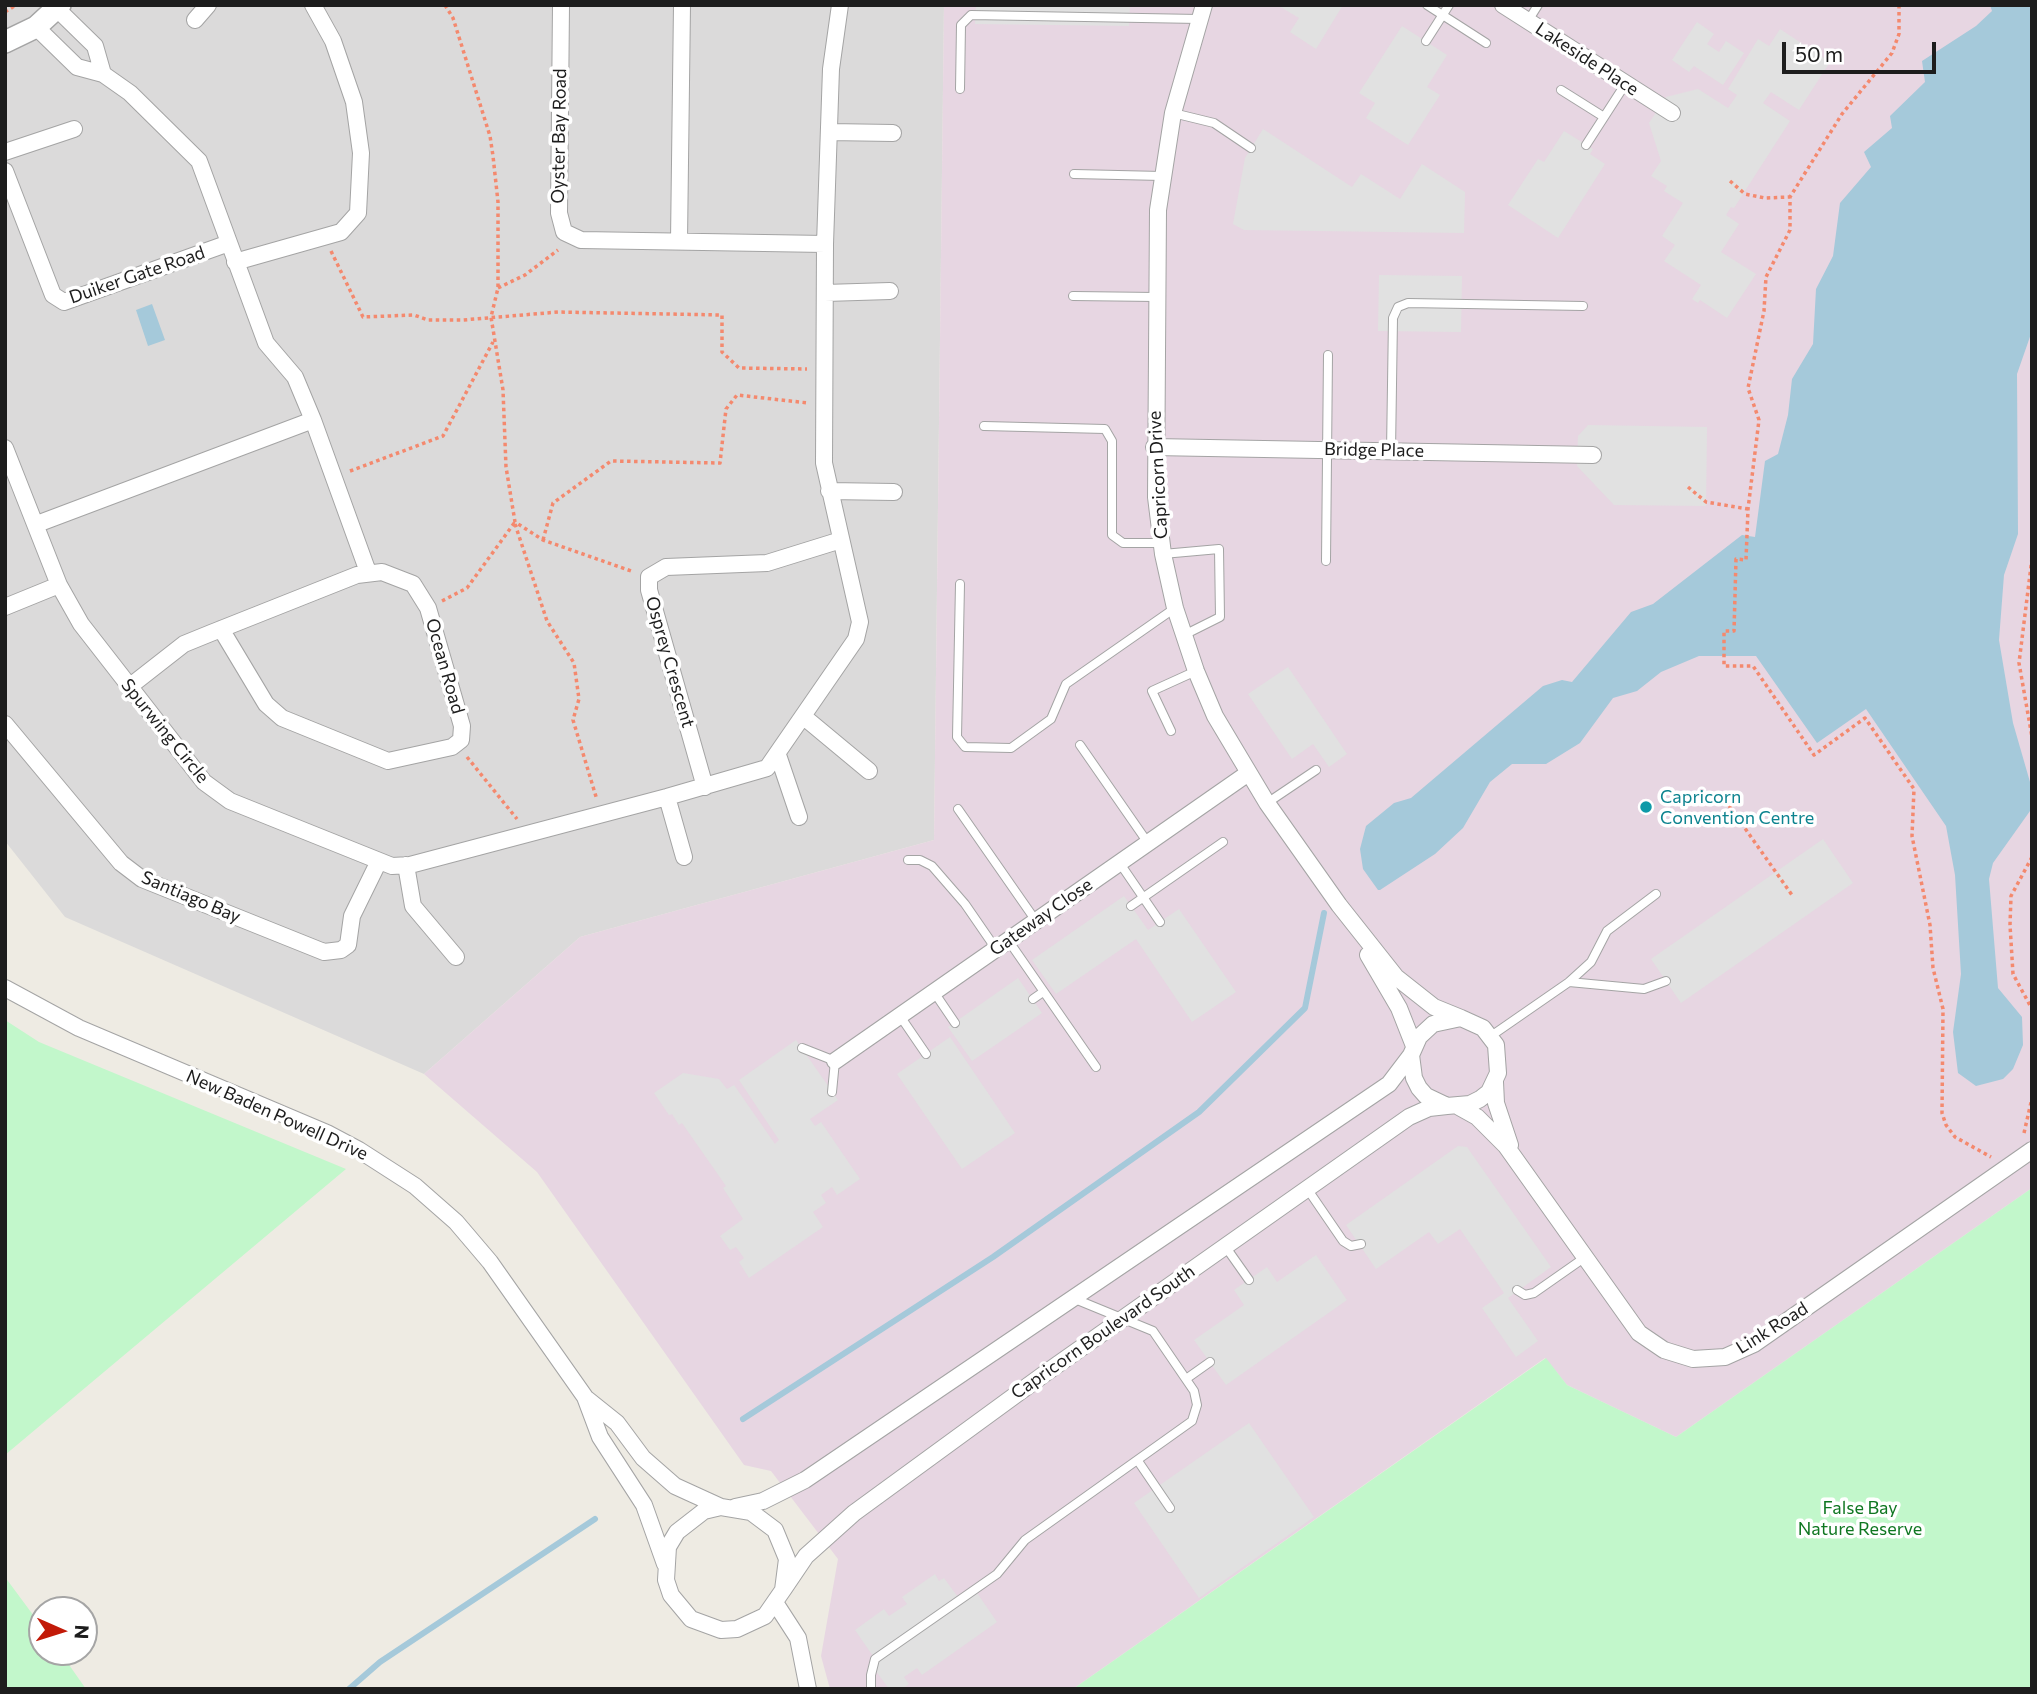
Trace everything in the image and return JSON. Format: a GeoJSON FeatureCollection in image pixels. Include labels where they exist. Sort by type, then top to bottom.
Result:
{"type":"FeatureCollection","features":[{"type":"Feature","properties":{"kind":"street"},"geometry":{"type":"LineString","coordinates":[[195,20],[208,5]]}},
{"type":"Feature","properties":{"kind":"street"},"geometry":{"type":"LineString","coordinates":[[235,262],[341,232],[358,213],[361,153],[347,76],[333,41],[313,5]]}},
{"type":"Feature","properties":{"kind":"street","name":"Oyster Bay Road"},"geometry":{"type":"LineString","coordinates":[[561,5],[559,213],[564,232],[571,237]]}},
{"type":"Feature","properties":{"kind":"street"},"geometry":{"type":"LineString","coordinates":[[679,241],[682,5]]}},
{"type":"Feature","properties":{"kind":"street"},"geometry":{"type":"LineString","coordinates":[[840,5],[831,69],[825,244],[824,463],[841,540]]}},
{"type":"Feature","properties":{"kind":"street","name":"Lakeside Place"},"geometry":{"type":"LineString","coordinates":[[1503,5],[1672,113]]}},
{"type":"Feature","properties":{"kind":"street"},"geometry":{"type":"LineString","coordinates":[[5,42],[36,27],[56,6]]}},
{"type":"Feature","properties":{"kind":"street","name":"Duiker Gate Road"},"geometry":{"type":"LineString","coordinates":[[56,6],[95,47],[103,74]]}},
{"type":"Feature","properties":{"kind":"street","name":"Capricorn Drive"},"geometry":{"type":"LineString","coordinates":[[1202,12],[1173,113],[1162,176],[1156,297],[1154,447],[1162,549],[1174,608],[1196,671],[1247,774],[1267,803],[1339,905],[1396,977],[1434,1007],[1461,1018]]}},
{"type":"Feature","properties":{"kind":"street","name":"Duiker Gate Road"},"geometry":{"type":"LineString","coordinates":[[36,27],[77,68],[103,74],[154,115],[199,160],[266,343],[295,377],[368,572]]}},
{"type":"Feature","properties":{"kind":"street"},"geometry":{"type":"LineString","coordinates":[[5,152],[74,129]]}},
{"type":"Feature","properties":{"kind":"street"},"geometry":{"type":"LineString","coordinates":[[829,132],[893,132]]}},
{"type":"Feature","properties":{"kind":"street","name":"Duiker Gate Road"},"geometry":{"type":"LineString","coordinates":[[5,171],[53,295],[64,302],[229,243]]}},
{"type":"Feature","properties":{"kind":"street"},"geometry":{"type":"LineString","coordinates":[[571,237],[582,240],[825,244]]}},
{"type":"Feature","properties":{"kind":"street"},"geometry":{"type":"LineString","coordinates":[[825,293],[890,291]]}},
{"type":"Feature","properties":{"kind":"street"},"geometry":{"type":"LineString","coordinates":[[37,524],[313,420]]}},
{"type":"Feature","properties":{"kind":"street","name":"Bridge Place"},"geometry":{"type":"LineString","coordinates":[[1154,447],[1593,455]]}},
{"type":"Feature","properties":{"kind":"street","name":"Spurwing Circle"},"geometry":{"type":"LineString","coordinates":[[7,458],[37,524],[59,585],[98,650],[217,794],[378,863],[392,866],[406,865],[529,834],[755,774],[767,768],[856,639],[860,622],[841,540]]}},
{"type":"Feature","properties":{"kind":"street"},"geometry":{"type":"LineString","coordinates":[[830,491],[894,492]]}},
{"type":"Feature","properties":{"kind":"street","name":"Osprey Crescent"},"geometry":{"type":"LineString","coordinates":[[705,787],[649,590],[649,577],[666,567],[767,564],[841,540]]}},
{"type":"Feature","properties":{"kind":"street"},"geometry":{"type":"LineString","coordinates":[[129,687],[176,649],[368,572]]}},
{"type":"Feature","properties":{"kind":"street","name":"Ocean Road"},"geometry":{"type":"LineString","coordinates":[[368,572],[382,572],[404,578],[413,584],[428,608],[462,726],[457,744]]}},
{"type":"Feature","properties":{"kind":"street"},"geometry":{"type":"LineString","coordinates":[[5,607],[59,585]]}},
{"type":"Feature","properties":{"kind":"street"},"geometry":{"type":"LineString","coordinates":[[221,629],[266,704],[282,718],[388,761],[414,757],[457,744]]}},
{"type":"Feature","properties":{"kind":"street"},"geometry":{"type":"LineString","coordinates":[[804,717],[869,771]]}},
{"type":"Feature","properties":{"kind":"street","name":"Santiago Bay"},"geometry":{"type":"LineString","coordinates":[[5,724],[121,863],[142,879],[324,952],[341,950],[348,945],[352,916],[378,863]]}},
{"type":"Feature","properties":{"kind":"street"},"geometry":{"type":"LineString","coordinates":[[778,755],[799,817]]}},
{"type":"Feature","properties":{"kind":"street","name":"Gateway Close"},"geometry":{"type":"LineString","coordinates":[[835,1061],[1247,774]]}},
{"type":"Feature","properties":{"kind":"street"},"geometry":{"type":"LineString","coordinates":[[667,797],[684,857]]}},
{"type":"Feature","properties":{"kind":"street"},"geometry":{"type":"LineString","coordinates":[[406,865],[413,906],[456,957]]}},
{"type":"Feature","properties":{"kind":"street","name":"Capricorn Drive"},"geometry":{"type":"LineString","coordinates":[[1339,905],[1399,1009],[1413,1050]]}},
{"type":"Feature","properties":{"kind":"street","name":"New Baden Powell Drive"},"geometry":{"type":"LineString","coordinates":[[5,988],[79,1028],[327,1133],[415,1186],[456,1222],[490,1262],[585,1396],[617,1423],[660,1475],[688,1493],[728,1507]]}},
{"type":"Feature","properties":{"kind":"street"},"geometry":{"type":"LineString","coordinates":[[780,1597],[752,1624],[721,1630],[705,1626],[691,1619],[671,1595],[665,1564],[668,1547],[683,1525],[704,1511],[763,1501],[805,1480],[1075,1299],[1389,1084],[1413,1050],[1433,1024],[1461,1018],[1472,1021],[1491,1036],[1499,1064],[1495,1082],[1480,1099],[1453,1106],[1436,1102],[1419,1088],[1414,1078],[1413,1050]]}},
{"type":"Feature","properties":{"kind":"street","name":"Link Road"},"geometry":{"type":"LineString","coordinates":[[1495,1082],[1502,1125],[1519,1163]]}},
{"type":"Feature","properties":{"kind":"street","name":"Link Road"},"geometry":{"type":"LineString","coordinates":[[1453,1106],[1492,1131],[1519,1163],[1629,1322],[1651,1343],[1693,1359],[1725,1357],[1754,1344],[2032,1150]]}},
{"type":"Feature","properties":{"kind":"street","name":"Capricorn Boulevard South"},"geometry":{"type":"LineString","coordinates":[[780,1597],[806,1556],[854,1513],[1306,1187],[1417,1112],[1453,1106]]}},
{"type":"Feature","properties":{"kind":"street","name":"New Baden Powell Drive"},"geometry":{"type":"LineString","coordinates":[[585,1396],[600,1437],[644,1505],[665,1564]]}},
{"type":"Feature","properties":{"kind":"street"},"geometry":{"type":"LineString","coordinates":[[728,1507],[764,1519],[779,1537],[787,1559],[780,1597],[798,1638],[808,1689]]}},
{"type":"Feature","properties":{"kind":"lane"},"geometry":{"type":"LineString","coordinates":[[1427,5],[1486,43]]}},
{"type":"Feature","properties":{"kind":"lane"},"geometry":{"type":"LineString","coordinates":[[1426,41],[1449,5]]}},
{"type":"Feature","properties":{"kind":"lane"},"geometry":{"type":"LineString","coordinates":[[1528,21],[1538,5]]}},
{"type":"Feature","properties":{"kind":"lane"},"geometry":{"type":"LineString","coordinates":[[960,89],[961,25],[971,15],[1202,12]]}},
{"type":"Feature","properties":{"kind":"lane"},"geometry":{"type":"LineString","coordinates":[[1586,145],[1626,83]]}},
{"type":"Feature","properties":{"kind":"lane"},"geometry":{"type":"LineString","coordinates":[[1561,90],[1604,117]]}},
{"type":"Feature","properties":{"kind":"lane"},"geometry":{"type":"LineString","coordinates":[[1173,113],[1214,123],[1251,148]]}},
{"type":"Feature","properties":{"kind":"lane"},"geometry":{"type":"LineString","coordinates":[[1073,174],[1162,176]]}},
{"type":"Feature","properties":{"kind":"lane"},"geometry":{"type":"LineString","coordinates":[[1073,296],[1156,297]]}},
{"type":"Feature","properties":{"kind":"lane"},"geometry":{"type":"LineString","coordinates":[[1391,451],[1392,318],[1398,307],[1408,303],[1583,306]]}},
{"type":"Feature","properties":{"kind":"lane"},"geometry":{"type":"LineString","coordinates":[[1326,561],[1328,355]]}},
{"type":"Feature","properties":{"kind":"lane"},"geometry":{"type":"LineString","coordinates":[[984,426],[1105,429],[1112,441],[1112,535],[1123,543],[1162,549],[1219,549],[1220,617],[1184,635]]}},
{"type":"Feature","properties":{"kind":"lane"},"geometry":{"type":"LineString","coordinates":[[960,584],[957,737],[965,747],[1011,748],[1051,719],[1066,684],[1174,608]]}},
{"type":"Feature","properties":{"kind":"lane"},"geometry":{"type":"LineString","coordinates":[[1171,731],[1152,691],[1196,671]]}},
{"type":"Feature","properties":{"kind":"lane"},"geometry":{"type":"LineString","coordinates":[[1080,745],[1148,843]]}},
{"type":"Feature","properties":{"kind":"lane"},"geometry":{"type":"LineString","coordinates":[[1267,803],[1316,770]]}},
{"type":"Feature","properties":{"kind":"lane"},"geometry":{"type":"LineString","coordinates":[[958,809],[1036,921]]}},
{"type":"Feature","properties":{"kind":"lane"},"geometry":{"type":"LineString","coordinates":[[1131,906],[1223,842]]}},
{"type":"Feature","properties":{"kind":"lane"},"geometry":{"type":"LineString","coordinates":[[908,860],[920,860],[932,866],[1002,945],[1035,971],[1043,992],[1096,1067]]}},
{"type":"Feature","properties":{"kind":"lane"},"geometry":{"type":"LineString","coordinates":[[1119,862],[1160,922]]}},
{"type":"Feature","properties":{"kind":"lane"},"geometry":{"type":"LineString","coordinates":[[1491,1036],[1569,982],[1591,962],[1607,931],[1656,894]]}},
{"type":"Feature","properties":{"kind":"lane"},"geometry":{"type":"LineString","coordinates":[[1569,982],[1643,989],[1666,981]]}},
{"type":"Feature","properties":{"kind":"lane"},"geometry":{"type":"LineString","coordinates":[[934,992],[955,1023]]}},
{"type":"Feature","properties":{"kind":"lane"},"geometry":{"type":"LineString","coordinates":[[1033,999],[1043,992]]}},
{"type":"Feature","properties":{"kind":"lane"},"geometry":{"type":"LineString","coordinates":[[900,1016],[926,1054]]}},
{"type":"Feature","properties":{"kind":"lane"},"geometry":{"type":"LineString","coordinates":[[802,1048],[835,1061],[832,1092]]}},
{"type":"Feature","properties":{"kind":"lane"},"geometry":{"type":"LineString","coordinates":[[1306,1187],[1343,1241],[1352,1246],[1361,1244]]}},
{"type":"Feature","properties":{"kind":"lane"},"geometry":{"type":"LineString","coordinates":[[1225,1246],[1249,1280]]}},
{"type":"Feature","properties":{"kind":"lane"},"geometry":{"type":"LineString","coordinates":[[1517,1290],[1525,1295],[1534,1293],[1584,1258]]}},
{"type":"Feature","properties":{"kind":"lane"},"geometry":{"type":"LineString","coordinates":[[871,1689],[870,1675],[876,1659],[997,1574],[1025,1540],[1192,1421],[1197,1405],[1194,1391],[1153,1331],[1125,1317],[1075,1299]]}},
{"type":"Feature","properties":{"kind":"lane"},"geometry":{"type":"LineString","coordinates":[[1186,1379],[1210,1362]]}},
{"type":"Feature","properties":{"kind":"lane"},"geometry":{"type":"LineString","coordinates":[[1138,1461],[1170,1508]]}},
{"type":"Feature","properties":{"kind":"path"},"geometry":{"type":"LineString","coordinates":[[5,12],[16,5]]}},
{"type":"Feature","properties":{"kind":"path"},"geometry":{"type":"LineString","coordinates":[[445,5],[453,18],[490,136],[498,202],[498,288],[491,317],[503,390],[506,467],[515,522],[547,621],[574,663],[579,699],[573,720],[601,814]]}},
{"type":"Feature","properties":{"kind":"path"},"geometry":{"type":"LineString","coordinates":[[1899,5],[1899,34],[1892,53],[1842,114],[1790,197],[1790,230],[1766,277],[1764,311],[1748,388],[1759,420],[1748,509],[1746,560],[1735,559],[1734,631],[1724,631],[1724,666],[1753,666],[1814,755],[1865,718],[1914,789],[1912,836],[1930,925],[1933,968],[1943,1009],[1942,1113],[1946,1125],[1955,1136],[2012,1164],[2032,1098]]}},
{"type":"Feature","properties":{"kind":"path"},"geometry":{"type":"LineString","coordinates":[[1730,181],[1745,194],[1765,198],[1790,197]]}},
{"type":"Feature","properties":{"kind":"path"},"geometry":{"type":"LineString","coordinates":[[324,236],[363,317],[414,315],[428,320],[451,320],[558,312],[722,315],[722,352],[738,368],[825,369]]}},
{"type":"Feature","properties":{"kind":"path"},"geometry":{"type":"LineString","coordinates":[[498,288],[524,275],[571,237]]}},
{"type":"Feature","properties":{"kind":"path"},"geometry":{"type":"LineString","coordinates":[[334,476],[443,436],[494,341]]}},
{"type":"Feature","properties":{"kind":"path"},"geometry":{"type":"LineString","coordinates":[[544,540],[553,503],[611,461],[720,463],[726,408],[737,396],[824,405]]}},
{"type":"Feature","properties":{"kind":"path"},"geometry":{"type":"LineString","coordinates":[[1688,486],[1706,502],[1748,509]]}},
{"type":"Feature","properties":{"kind":"path"},"geometry":{"type":"LineString","coordinates":[[515,522],[544,540],[649,577]]}},
{"type":"Feature","properties":{"kind":"path"},"geometry":{"type":"LineString","coordinates":[[428,608],[467,588],[515,522]]}},
{"type":"Feature","properties":{"kind":"path"},"geometry":{"type":"LineString","coordinates":[[2032,558],[2019,663],[2032,737]]}},
{"type":"Feature","properties":{"kind":"path"},"geometry":{"type":"LineString","coordinates":[[457,744],[529,834]]}},
{"type":"Feature","properties":{"kind":"path"},"geometry":{"type":"LineString","coordinates":[[1725,800],[1792,895]]}},
{"type":"Feature","properties":{"kind":"path"},"geometry":{"type":"LineString","coordinates":[[2032,857],[2011,896],[2010,925],[2013,974],[2032,1009]]}},
{"type":"Feature","properties":{"kind":"shaded area"},"geometry":{"type":"Polygon","coordinates":[[[5,5],[944,5],[934,840],[580,937],[424,1074],[65,917],[5,841],[5,5]]]}},
{"type":"Feature","properties":{"kind":"shaded area"},"geometry":{"type":"Polygon","coordinates":[[[944,5],[2032,5],[2032,1188],[1676,1437],[1567,1385],[1545,1358],[1073,1689],[830,1689],[821,1656],[838,1559],[771,1471],[744,1465],[537,1172],[424,1074],[580,937],[934,840],[944,5]]]}},
{"type":"Feature","properties":{"kind":"shaded area"},"geometry":{"type":"Polygon","coordinates":[[[976,5],[1130,5],[1129,26],[975,24],[976,5]]]}},
{"type":"Feature","properties":{"kind":"shaded area"},"geometry":{"type":"Polygon","coordinates":[[[1343,5],[1316,49],[1290,32],[1299,18],[1279,6],[1343,5]]]}},
{"type":"Feature","properties":{"kind":"shaded area"},"geometry":{"type":"Polygon","coordinates":[[[1697,22],[1714,34],[1707,44],[1719,52],[1726,41],[1744,53],[1723,85],[1694,66],[1689,72],[1672,60],[1697,22]]]}},
{"type":"Feature","properties":{"kind":"shaded area"},"geometry":{"type":"Polygon","coordinates":[[[1402,26],[1447,55],[1427,87],[1440,95],[1408,145],[1366,118],[1375,103],[1359,93],[1402,26]]]}},
{"type":"Feature","properties":{"kind":"shaded area"},"geometry":{"type":"Polygon","coordinates":[[[1780,29],[1830,62],[1799,110],[1771,92],[1763,103],[1790,121],[1734,208],[1731,207],[1726,215],[1739,224],[1721,252],[1756,274],[1727,318],[1700,300],[1698,303],[1692,299],[1701,285],[1664,261],[1675,245],[1662,236],[1683,203],[1664,191],[1667,186],[1651,176],[1661,161],[1649,123],[1666,97],[1698,89],[1728,108],[1737,95],[1728,89],[1758,39],[1769,46],[1780,29]]]}},
{"type":"Feature","properties":{"kind":"shaded area"},"geometry":{"type":"Polygon","coordinates":[[[1263,129],[1352,187],[1361,174],[1400,199],[1422,164],[1465,192],[1464,233],[1244,230],[1233,224],[1245,158],[1263,129]]]}},
{"type":"Feature","properties":{"kind":"shaded area"},"geometry":{"type":"Polygon","coordinates":[[[1564,131],[1593,149],[1590,154],[1605,164],[1558,238],[1508,205],[1538,159],[1544,162],[1564,131]]]}},
{"type":"Feature","properties":{"kind":"shaded area"},"geometry":{"type":"Polygon","coordinates":[[[1379,275],[1462,276],[1461,332],[1378,331],[1379,275]]]}},
{"type":"Feature","properties":{"kind":"shaded area"},"geometry":{"type":"Polygon","coordinates":[[[1588,425],[1707,427],[1706,506],[1614,505],[1577,466],[1578,436],[1588,425]]]}},
{"type":"Feature","properties":{"kind":"shaded area"},"geometry":{"type":"Polygon","coordinates":[[[1288,667],[1347,754],[1329,767],[1313,744],[1292,759],[1248,694],[1288,667]]]}},
{"type":"Feature","properties":{"kind":"shaded area"},"geometry":{"type":"Polygon","coordinates":[[[1823,839],[1853,883],[1681,1003],[1651,959],[1823,839]]]}},
{"type":"Feature","properties":{"kind":"shaded area"},"geometry":{"type":"Polygon","coordinates":[[[1124,896],[1148,930],[1179,909],[1236,992],[1192,1022],[1136,939],[1056,994],[1032,960],[1124,896]]]}},
{"type":"Feature","properties":{"kind":"shaded area"},"geometry":{"type":"Polygon","coordinates":[[[1018,978],[1042,1013],[972,1061],[948,1027],[1018,978]]]}},
{"type":"Feature","properties":{"kind":"shaded area"},"geometry":{"type":"Polygon","coordinates":[[[950,1037],[1015,1133],[962,1169],[897,1074],[950,1037]]]}},
{"type":"Feature","properties":{"kind":"shaded area"},"geometry":{"type":"Polygon","coordinates":[[[796,1040],[838,1100],[810,1119],[815,1126],[821,1122],[860,1179],[837,1195],[832,1187],[821,1195],[826,1203],[813,1212],[823,1227],[749,1278],[739,1262],[744,1258],[736,1247],[730,1250],[720,1236],[743,1219],[723,1188],[726,1186],[682,1123],[679,1125],[672,1114],[669,1115],[654,1093],[683,1073],[719,1079],[727,1089],[734,1085],[775,1144],[779,1140],[739,1080],[796,1040]]]}},
{"type":"Feature","properties":{"kind":"shaded area"},"geometry":{"type":"Polygon","coordinates":[[[1458,1146],[1467,1147],[1551,1267],[1508,1298],[1538,1341],[1516,1357],[1482,1308],[1504,1293],[1460,1229],[1438,1244],[1429,1232],[1376,1269],[1346,1225],[1458,1146]]]}},
{"type":"Feature","properties":{"kind":"shaded area"},"geometry":{"type":"Polygon","coordinates":[[[1316,1255],[1347,1300],[1226,1385],[1194,1340],[1244,1305],[1234,1290],[1267,1267],[1277,1282],[1316,1255]]]}},
{"type":"Feature","properties":{"kind":"shaded area"},"geometry":{"type":"Polygon","coordinates":[[[1249,1423],[1314,1517],[1199,1598],[1134,1503],[1249,1423]]]}},
{"type":"Feature","properties":{"kind":"shaded area"},"geometry":{"type":"Polygon","coordinates":[[[935,1574],[939,1581],[944,1578],[960,1600],[975,1590],[997,1622],[922,1675],[917,1668],[904,1677],[909,1684],[902,1689],[889,1689],[870,1663],[875,1659],[855,1630],[884,1609],[889,1616],[907,1604],[902,1597],[935,1574]]]}},
{"type":"Feature","properties":{"kind":"green space"},"geometry":{"type":"Polygon","coordinates":[[[5,1020],[39,1042],[346,1169],[5,1455],[5,1020]]]}},
{"type":"Feature","properties":{"kind":"green space","name":"False Bay Nature Reserve"},"geometry":{"type":"Polygon","coordinates":[[[2032,1188],[2032,1689],[1073,1689],[1546,1358],[1567,1385],[1676,1437],[2032,1188]]]}},
{"type":"Feature","properties":{"kind":"green space"},"geometry":{"type":"Polygon","coordinates":[[[5,1577],[28,1608],[28,1666],[70,1666],[86,1689],[5,1689],[5,1577]]]}},
{"type":"Feature","properties":{"kind":"water"},"geometry":{"type":"Polygon","coordinates":[[[1990,5],[2032,5],[2032,331],[2017,374],[2018,534],[2004,575],[1999,640],[2013,723],[2030,782],[2031,799],[2030,811],[1993,863],[1989,879],[1998,988],[2022,1017],[2023,1045],[2013,1069],[2003,1079],[1976,1086],[1958,1073],[1953,1032],[1961,974],[1955,875],[1946,826],[1866,709],[1817,743],[1756,656],[1699,656],[1661,672],[1637,691],[1613,698],[1580,743],[1546,764],[1512,764],[1490,782],[1463,828],[1435,854],[1380,890],[1363,869],[1360,849],[1366,826],[1394,803],[1411,798],[1543,686],[1562,680],[1572,682],[1631,612],[1653,604],[1742,535],[1755,537],[1765,461],[1778,454],[1788,415],[1792,379],[1813,344],[1816,289],[1833,256],[1840,203],[1871,167],[1864,152],[1892,128],[1890,116],[1925,82],[1922,61],[1976,26],[1992,11],[1990,5]]]}},
{"type":"Feature","properties":{"kind":"water"},"geometry":{"type":"Polygon","coordinates":[[[152,304],[165,340],[148,346],[136,310],[152,304]]]}},
{"type":"Feature","properties":{"kind":"waterway"},"geometry":{"type":"LineString","coordinates":[[743,1419],[993,1257],[1199,1112],[1305,1008],[1324,913]]}},
{"type":"Feature","properties":{"kind":"waterway"},"geometry":{"type":"LineString","coordinates":[[349,1689],[380,1662],[595,1519]]}},
{"type":"Feature","properties":{"kind":"place","name":"Capricorn Convention Centre"},"geometry":{"type":"Point","coordinates":[1646,807]}}]}
